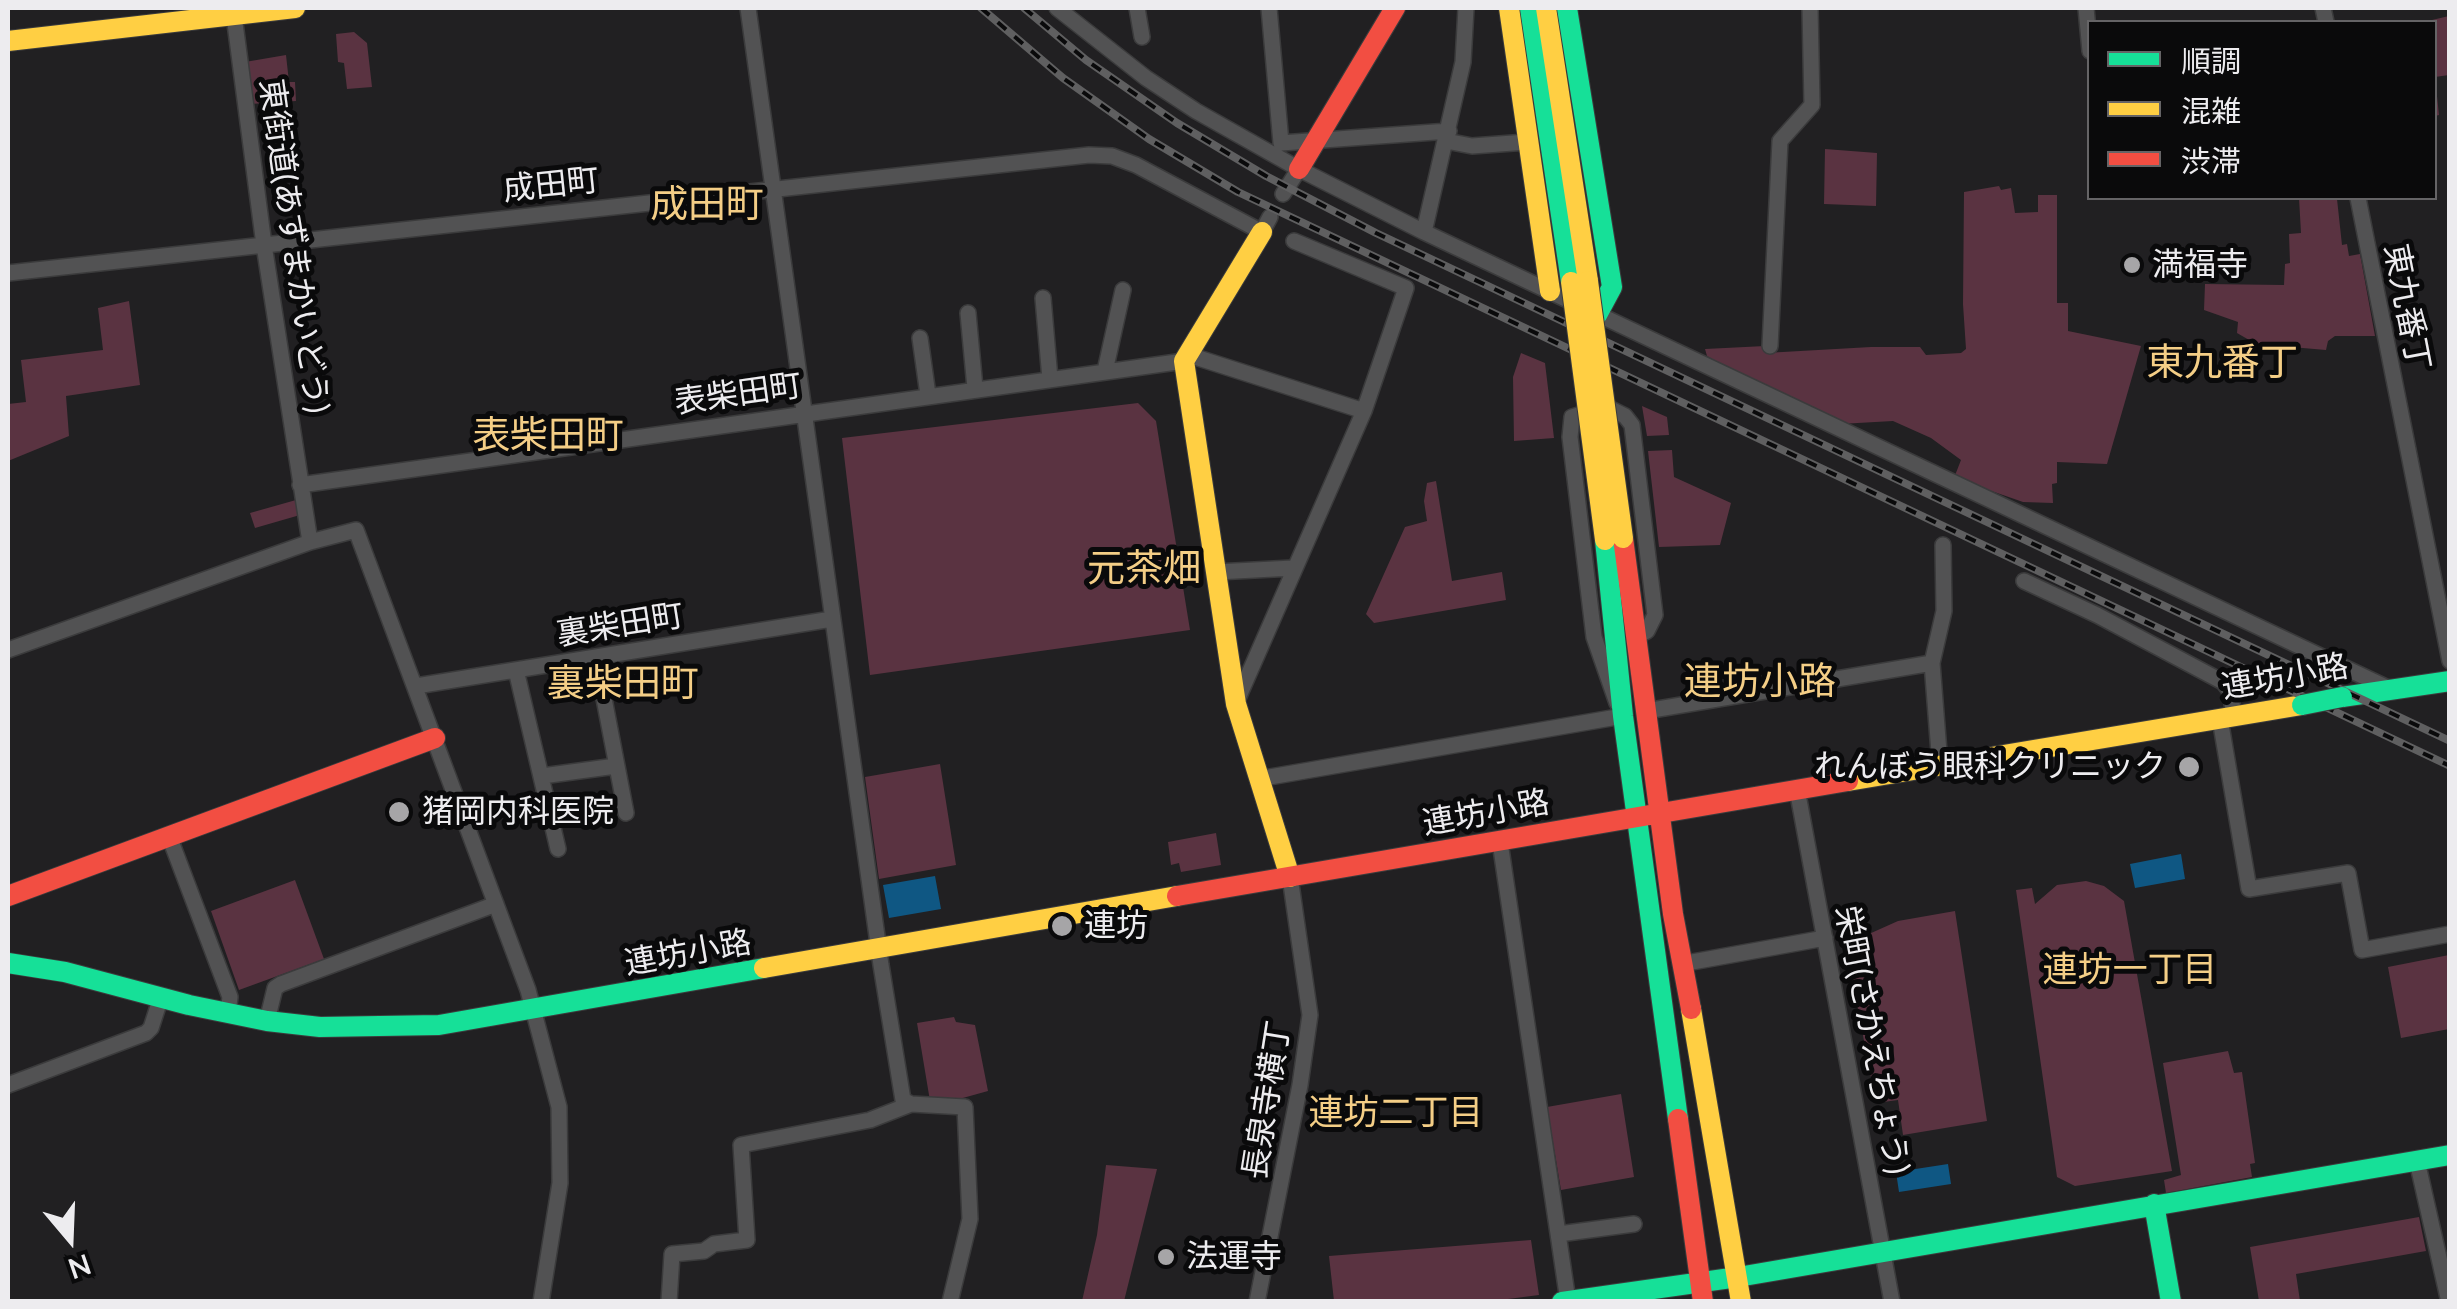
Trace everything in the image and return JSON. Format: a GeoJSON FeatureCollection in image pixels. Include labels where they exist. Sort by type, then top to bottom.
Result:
{"type":"FeatureCollection","features":[{"type":"Feature","properties":{"kind":"street"},"geometry":{"type":"LineString","coordinates":[[8,41],[234,11],[295,8]]}},
{"type":"Feature","properties":{"kind":"street"},"geometry":{"type":"LineString","coordinates":[[748,8],[903,1100],[911,1104],[965,1107],[970,1219],[950,1302]]}},
{"type":"Feature","properties":{"kind":"street"},"geometry":{"type":"LineString","coordinates":[[1056,8],[1179,100],[1299,169],[1597,315],[2392,690]]}},
{"type":"Feature","properties":{"kind":"street"},"geometry":{"type":"LineString","coordinates":[[1138,8],[1142,37]]}},
{"type":"Feature","properties":{"kind":"street"},"geometry":{"type":"LineString","coordinates":[[1269,8],[1280,143],[1448,136],[1472,146],[1527,142]]}},
{"type":"Feature","properties":{"kind":"street"},"geometry":{"type":"LineString","coordinates":[[1284,194],[1394,8]]}},
{"type":"Feature","properties":{"kind":"street"},"geometry":{"type":"LineString","coordinates":[[1424,232],[1463,62],[1466,8]]}},
{"type":"Feature","properties":{"kind":"street"},"geometry":{"type":"LineString","coordinates":[[1509,8],[1550,291]]}},
{"type":"Feature","properties":{"kind":"street"},"geometry":{"type":"LineString","coordinates":[[1530,8],[1572,224]]}},
{"type":"Feature","properties":{"kind":"street"},"geometry":{"type":"LineString","coordinates":[[1546,8],[1614,539],[1623,713],[1702,1292]]}},
{"type":"Feature","properties":{"kind":"street"},"geometry":{"type":"LineString","coordinates":[[1567,8],[1612,287],[1597,315]]}},
{"type":"Feature","properties":{"kind":"street"},"geometry":{"type":"LineString","coordinates":[[1770,346],[1780,141],[1812,105],[1810,8]]}},
{"type":"Feature","properties":{"kind":"street","name":"東街道(あずまかいどう)"},"geometry":{"type":"LineString","coordinates":[[234,11],[264,245],[310,542]]}},
{"type":"Feature","properties":{"kind":"street","name":"成田町"},"geometry":{"type":"LineString","coordinates":[[8,273],[980,164],[1104,155],[1136,165],[1266,224]]}},
{"type":"Feature","properties":{"kind":"street","name":"東九番丁"},"geometry":{"type":"LineString","coordinates":[[2358,200],[2450,662]]}},
{"type":"Feature","properties":{"kind":"street"},"geometry":{"type":"LineString","coordinates":[[1266,224],[1186,358],[1236,704],[1290,878]]}},
{"type":"Feature","properties":{"kind":"street"},"geometry":{"type":"LineString","coordinates":[[1236,704],[1364,411],[1406,288],[1294,241]]}},
{"type":"Feature","properties":{"kind":"street"},"geometry":{"type":"LineString","coordinates":[[1104,372],[1124,290]]}},
{"type":"Feature","properties":{"kind":"street"},"geometry":{"type":"LineString","coordinates":[[1043,298],[1050,379]]}},
{"type":"Feature","properties":{"kind":"street"},"geometry":{"type":"LineString","coordinates":[[968,313],[975,388]]}},
{"type":"Feature","properties":{"kind":"street"},"geometry":{"type":"LineString","coordinates":[[920,338],[928,395]]}},
{"type":"Feature","properties":{"kind":"street"},"geometry":{"type":"LineString","coordinates":[[1186,358],[1364,411]]}},
{"type":"Feature","properties":{"kind":"street","name":"表柴田町"},"geometry":{"type":"LineString","coordinates":[[300,485],[1186,358]]}},
{"type":"Feature","properties":{"kind":"street"},"geometry":{"type":"LineString","coordinates":[[1623,713],[1610,687],[1594,636],[1570,437],[1572,417],[1598,409],[1626,416],[1632,425],[1654,614],[1647,631],[1637,636]]}},
{"type":"Feature","properties":{"kind":"street"},"geometry":{"type":"LineString","coordinates":[[8,650],[310,542],[356,530],[534,1010],[559,1107],[560,1183],[542,1302]]}},
{"type":"Feature","properties":{"kind":"street"},"geometry":{"type":"LineString","coordinates":[[1614,539],[1637,636],[1682,964],[1741,1302]]}},
{"type":"Feature","properties":{"kind":"street"},"geometry":{"type":"LineString","coordinates":[[1940,765],[1932,662],[1944,611],[1942,545]]}},
{"type":"Feature","properties":{"kind":"street"},"geometry":{"type":"LineString","coordinates":[[1216,572],[1293,568]]}},
{"type":"Feature","properties":{"kind":"street"},"geometry":{"type":"LineString","coordinates":[[2024,581],[2223,682],[2230,691],[2227,718],[2249,889],[2348,873],[2362,950],[2450,934]]}},
{"type":"Feature","properties":{"kind":"street","name":"裏柴田町"},"geometry":{"type":"LineString","coordinates":[[416,686],[832,619]]}},
{"type":"Feature","properties":{"kind":"street"},"geometry":{"type":"LineString","coordinates":[[596,657],[626,813]]}},
{"type":"Feature","properties":{"kind":"street"},"geometry":{"type":"LineString","coordinates":[[1646,711],[1932,662]]}},
{"type":"Feature","properties":{"kind":"street"},"geometry":{"type":"LineString","coordinates":[[516,670],[558,849]]}},
{"type":"Feature","properties":{"kind":"street","name":"連坊小路"},"geometry":{"type":"LineString","coordinates":[[8,963],[64,972],[267,1021],[320,1027],[406,1028],[534,1010],[1659,812],[2450,681]]}},
{"type":"Feature","properties":{"kind":"street"},"geometry":{"type":"LineString","coordinates":[[1258,779],[1623,713]]}},
{"type":"Feature","properties":{"kind":"street"},"geometry":{"type":"LineString","coordinates":[[8,896],[435,738]]}},
{"type":"Feature","properties":{"kind":"street"},"geometry":{"type":"LineString","coordinates":[[542,776],[616,766]]}},
{"type":"Feature","properties":{"kind":"street","name":"栄町(さかえちょう)"},"geometry":{"type":"LineString","coordinates":[[1797,789],[1892,1302]]}},
{"type":"Feature","properties":{"kind":"street"},"geometry":{"type":"LineString","coordinates":[[168,836],[230,996],[228,1014]]}},
{"type":"Feature","properties":{"kind":"street"},"geometry":{"type":"LineString","coordinates":[[1500,842],[1560,1234],[1565,1301],[1702,1292],[1738,1277],[2450,1155]]}},
{"type":"Feature","properties":{"kind":"street","name":"長泉寺横丁"},"geometry":{"type":"LineString","coordinates":[[1258,1302],[1310,1015],[1290,878]]}},
{"type":"Feature","properties":{"kind":"street"},"geometry":{"type":"LineString","coordinates":[[267,1021],[275,988],[282,984],[496,904]]}},
{"type":"Feature","properties":{"kind":"street"},"geometry":{"type":"LineString","coordinates":[[1682,964],[1825,938]]}},
{"type":"Feature","properties":{"kind":"street"},"geometry":{"type":"LineString","coordinates":[[8,1085],[146,1033],[160,997]]}},
{"type":"Feature","properties":{"kind":"street"},"geometry":{"type":"LineString","coordinates":[[670,1302],[672,1254],[748,1240],[741,1145],[870,1120],[911,1104]]}},
{"type":"Feature","properties":{"kind":"street"},"geometry":{"type":"LineString","coordinates":[[2417,1161],[2446,1271],[2450,1302]]}},
{"type":"Feature","properties":{"kind":"street"},"geometry":{"type":"LineString","coordinates":[[2154,1204],[2172,1302]]}},
{"type":"Feature","properties":{"kind":"street"},"geometry":{"type":"LineString","coordinates":[[1560,1234],[1634,1224]]}},
{"type":"Feature","properties":{"kind":"shaded area"},"geometry":{"type":"Polygon","coordinates":[[[2449,16],[2449,75],[2437,77],[2437,20],[2432,20],[2449,16]]]}},
{"type":"Feature","properties":{"kind":"shaded area"},"geometry":{"type":"Polygon","coordinates":[[[354,32],[367,43],[372,87],[347,89],[344,63],[338,62],[336,34],[354,32]]]}},
{"type":"Feature","properties":{"kind":"shaded area"},"geometry":{"type":"Polygon","coordinates":[[[286,55],[289,82],[295,82],[296,101],[250,104],[245,62],[286,55]]]}},
{"type":"Feature","properties":{"kind":"shaded area"},"geometry":{"type":"Polygon","coordinates":[[[1825,149],[1877,153],[1876,206],[1824,204],[1825,149]]]}},
{"type":"Feature","properties":{"kind":"shaded area"},"geometry":{"type":"Polygon","coordinates":[[[1999,186],[2001,190],[2011,188],[2015,213],[2038,212],[2038,195],[2057,195],[2057,303],[2068,303],[2068,331],[2141,346],[2107,464],[2057,462],[2053,503],[2023,502],[1954,478],[1961,460],[1931,438],[1893,421],[1840,424],[1707,356],[1705,349],[1765,346],[1765,353],[1920,347],[1926,355],[1961,353],[1966,349],[1964,192],[1999,186]]]}},
{"type":"Feature","properties":{"kind":"shaded area"},"geometry":{"type":"Polygon","coordinates":[[[2299,200],[2337,200],[2342,245],[2347,244],[2349,256],[2360,254],[2375,336],[2335,336],[2328,341],[2326,350],[2256,344],[2237,333],[2238,322],[2204,310],[2205,284],[2284,285],[2285,264],[2290,263],[2289,234],[2301,233],[2299,200]]]}},
{"type":"Feature","properties":{"kind":"shaded area"},"geometry":{"type":"Polygon","coordinates":[[[129,301],[140,385],[66,396],[69,436],[8,461],[8,404],[26,402],[21,360],[103,350],[98,308],[129,301]]]}},
{"type":"Feature","properties":{"kind":"shaded area"},"geometry":{"type":"Polygon","coordinates":[[[1521,353],[1545,363],[1554,438],[1514,441],[1513,377],[1521,353]]]}},
{"type":"Feature","properties":{"kind":"shaded area"},"geometry":{"type":"Polygon","coordinates":[[[1138,403],[1156,421],[1190,630],[870,675],[842,438],[1138,403]]]}},
{"type":"Feature","properties":{"kind":"shaded area"},"geometry":{"type":"Polygon","coordinates":[[[1642,406],[1667,417],[1669,435],[1647,436],[1642,406]]]}},
{"type":"Feature","properties":{"kind":"shaded area"},"geometry":{"type":"Polygon","coordinates":[[[1672,450],[1674,477],[1731,503],[1720,545],[1659,547],[1648,451],[1672,450]]]}},
{"type":"Feature","properties":{"kind":"shaded area"},"geometry":{"type":"Polygon","coordinates":[[[1436,481],[1452,581],[1502,572],[1506,600],[1374,623],[1366,614],[1405,527],[1427,521],[1427,483],[1436,481]]]}},
{"type":"Feature","properties":{"kind":"shaded area"},"geometry":{"type":"Polygon","coordinates":[[[296,500],[300,515],[255,528],[250,513],[296,500]]]}},
{"type":"Feature","properties":{"kind":"shaded area"},"geometry":{"type":"Polygon","coordinates":[[[940,764],[956,865],[879,879],[865,777],[940,764]]]}},
{"type":"Feature","properties":{"kind":"shaded area"},"geometry":{"type":"Polygon","coordinates":[[[1216,833],[1221,865],[1181,872],[1179,863],[1171,865],[1168,842],[1216,833]]]}},
{"type":"Feature","properties":{"kind":"shaded area"},"geometry":{"type":"Polygon","coordinates":[[[295,880],[324,959],[239,990],[211,911],[295,880]]]}},
{"type":"Feature","properties":{"kind":"shaded area"},"geometry":{"type":"Polygon","coordinates":[[[2086,881],[2104,886],[2124,901],[2172,1171],[2075,1186],[2057,1177],[2016,890],[2032,888],[2035,904],[2057,885],[2086,881]]]}},
{"type":"Feature","properties":{"kind":"shaded area"},"geometry":{"type":"Polygon","coordinates":[[[1955,911],[1987,1121],[1903,1135],[1898,1100],[1876,1103],[1848,958],[1860,953],[1860,938],[1898,921],[1955,911]]]}},
{"type":"Feature","properties":{"kind":"shaded area"},"geometry":{"type":"Polygon","coordinates":[[[2449,955],[2449,1029],[2401,1038],[2388,967],[2449,955]]]}},
{"type":"Feature","properties":{"kind":"shaded area"},"geometry":{"type":"Polygon","coordinates":[[[954,1017],[956,1022],[975,1025],[988,1091],[952,1101],[930,1101],[917,1023],[954,1017]]]}},
{"type":"Feature","properties":{"kind":"shaded area"},"geometry":{"type":"Polygon","coordinates":[[[2228,1051],[2234,1073],[2242,1072],[2255,1163],[2250,1164],[2252,1177],[2166,1193],[2164,1180],[2181,1175],[2163,1063],[2228,1051]]]}},
{"type":"Feature","properties":{"kind":"shaded area"},"geometry":{"type":"Polygon","coordinates":[[[1621,1094],[1634,1177],[1561,1190],[1547,1107],[1621,1094]]]}},
{"type":"Feature","properties":{"kind":"shaded area"},"geometry":{"type":"Polygon","coordinates":[[[1106,1165],[1157,1169],[1124,1301],[1082,1301],[1097,1235],[1106,1165]]]}},
{"type":"Feature","properties":{"kind":"shaded area"},"geometry":{"type":"Polygon","coordinates":[[[2419,1217],[2426,1251],[2296,1274],[2300,1301],[2259,1301],[2250,1247],[2419,1217]]]}},
{"type":"Feature","properties":{"kind":"shaded area"},"geometry":{"type":"Polygon","coordinates":[[[1531,1240],[1539,1295],[1485,1302],[1334,1301],[1329,1256],[1531,1240]]]}},
{"type":"Feature","properties":{"kind":"water"},"geometry":{"type":"Polygon","coordinates":[[[2181,854],[2185,879],[2135,888],[2130,864],[2181,854]]]}},
{"type":"Feature","properties":{"kind":"water"},"geometry":{"type":"Polygon","coordinates":[[[935,876],[941,909],[889,918],[883,885],[935,876]]]}},
{"type":"Feature","properties":{"kind":"water"},"geometry":{"type":"Polygon","coordinates":[[[1948,1164],[1951,1184],[1899,1192],[1896,1172],[1948,1164]]]}},
{"type":"Feature","properties":{"kind":"railway"},"geometry":{"type":"LineString","coordinates":[[981,8],[1063,78],[1149,139],[1238,192],[2450,766]]}},
{"type":"Feature","properties":{"kind":"railway"},"geometry":{"type":"LineString","coordinates":[[1024,8],[1086,60],[1177,123],[1266,176],[1376,233],[2450,741]]}},
{"type":"Feature","properties":{"kind":"traffic: fast"},"geometry":{"type":"LineString","coordinates":[[1530,8],[1571,282]]}},
{"type":"Feature","properties":{"kind":"traffic: fast"},"geometry":{"type":"LineString","coordinates":[[1567,8],[1612,287],[1597,315]]}},
{"type":"Feature","properties":{"kind":"traffic: fast"},"geometry":{"type":"LineString","coordinates":[[1605,540],[1623,716],[1678,1119]]}},
{"type":"Feature","properties":{"kind":"traffic: fast"},"geometry":{"type":"LineString","coordinates":[[2342,697],[2450,681]]}},
{"type":"Feature","properties":{"kind":"traffic: fast"},"geometry":{"type":"LineString","coordinates":[[2302,705],[2342,697]]}},
{"type":"Feature","properties":{"kind":"traffic: fast"},"geometry":{"type":"LineString","coordinates":[[8,963],[65,972],[189,1005],[320,1027],[439,1025],[764,968]]}},
{"type":"Feature","properties":{"kind":"traffic: fast"},"geometry":{"type":"LineString","coordinates":[[1562,1302],[1738,1277],[2450,1155]]}},
{"type":"Feature","properties":{"kind":"traffic: fast"},"geometry":{"type":"LineString","coordinates":[[2154,1204],[2171,1302]]}},
{"type":"Feature","properties":{"kind":"traffic: slow"},"geometry":{"type":"LineString","coordinates":[[8,41],[295,8]]}},
{"type":"Feature","properties":{"kind":"traffic: slow"},"geometry":{"type":"LineString","coordinates":[[1509,8],[1550,291]]}},
{"type":"Feature","properties":{"kind":"traffic: slow"},"geometry":{"type":"LineString","coordinates":[[1546,8],[1588,281]]}},
{"type":"Feature","properties":{"kind":"traffic: slow"},"geometry":{"type":"LineString","coordinates":[[1262,232],[1184,361],[1236,704],[1290,877]]}},
{"type":"Feature","properties":{"kind":"traffic: slow"},"geometry":{"type":"LineString","coordinates":[[1588,281],[1623,538]]}},
{"type":"Feature","properties":{"kind":"traffic: slow"},"geometry":{"type":"LineString","coordinates":[[1571,282],[1605,540]]}},
{"type":"Feature","properties":{"kind":"traffic: slow"},"geometry":{"type":"LineString","coordinates":[[1848,781],[2302,705]]}},
{"type":"Feature","properties":{"kind":"traffic: slow"},"geometry":{"type":"LineString","coordinates":[[764,968],[1177,896]]}},
{"type":"Feature","properties":{"kind":"traffic: slow"},"geometry":{"type":"LineString","coordinates":[[1691,1009],[1741,1302]]}},
{"type":"Feature","properties":{"kind":"traffic: jam"},"geometry":{"type":"LineString","coordinates":[[1299,169],[1395,8]]}},
{"type":"Feature","properties":{"kind":"traffic: jam"},"geometry":{"type":"LineString","coordinates":[[1623,538],[1673,914],[1691,1009]]}},
{"type":"Feature","properties":{"kind":"traffic: jam"},"geometry":{"type":"LineString","coordinates":[[8,896],[435,738]]}},
{"type":"Feature","properties":{"kind":"traffic: jam"},"geometry":{"type":"LineString","coordinates":[[1177,896],[1848,781]]}},
{"type":"Feature","properties":{"kind":"traffic: jam"},"geometry":{"type":"LineString","coordinates":[[1678,1119],[1703,1302]]}},
{"type":"Feature","properties":{"kind":"place","name":"満福寺"},"geometry":{"type":"Point","coordinates":[2132,265]}},
{"type":"Feature","properties":{"kind":"place","name":"れんぼう眼科クリニック"},"geometry":{"type":"Point","coordinates":[2189,767]}},
{"type":"Feature","properties":{"kind":"place","name":"猪岡内科医院"},"geometry":{"type":"Point","coordinates":[399,812]}},
{"type":"Feature","properties":{"kind":"place","name":"連坊"},"geometry":{"type":"Point","coordinates":[1062,926]}},
{"type":"Feature","properties":{"kind":"place","name":"法運寺"},"geometry":{"type":"Point","coordinates":[1166,1257]}},
{"type":"Feature","properties":{"kind":"district","name":"成田町"},"geometry":{"type":"Point","coordinates":[707,205]}},
{"type":"Feature","properties":{"kind":"district","name":"東九番丁"},"geometry":{"type":"Point","coordinates":[2222,363]}},
{"type":"Feature","properties":{"kind":"district","name":"表柴田町"},"geometry":{"type":"Point","coordinates":[548,436]}},
{"type":"Feature","properties":{"kind":"district","name":"元茶畑"},"geometry":{"type":"Point","coordinates":[1144,569]}},
{"type":"Feature","properties":{"kind":"district","name":"連坊小路"},"geometry":{"type":"Point","coordinates":[1760,682]}},
{"type":"Feature","properties":{"kind":"district","name":"裏柴田町"},"geometry":{"type":"Point","coordinates":[623,684]}},
{"type":"Feature","properties":{"kind":"district","name":"連坊一丁目"},"geometry":{"type":"Point","coordinates":[2130,970]}},
{"type":"Feature","properties":{"kind":"district","name":"連坊二丁目"},"geometry":{"type":"Point","coordinates":[1396,1113]}}]}
